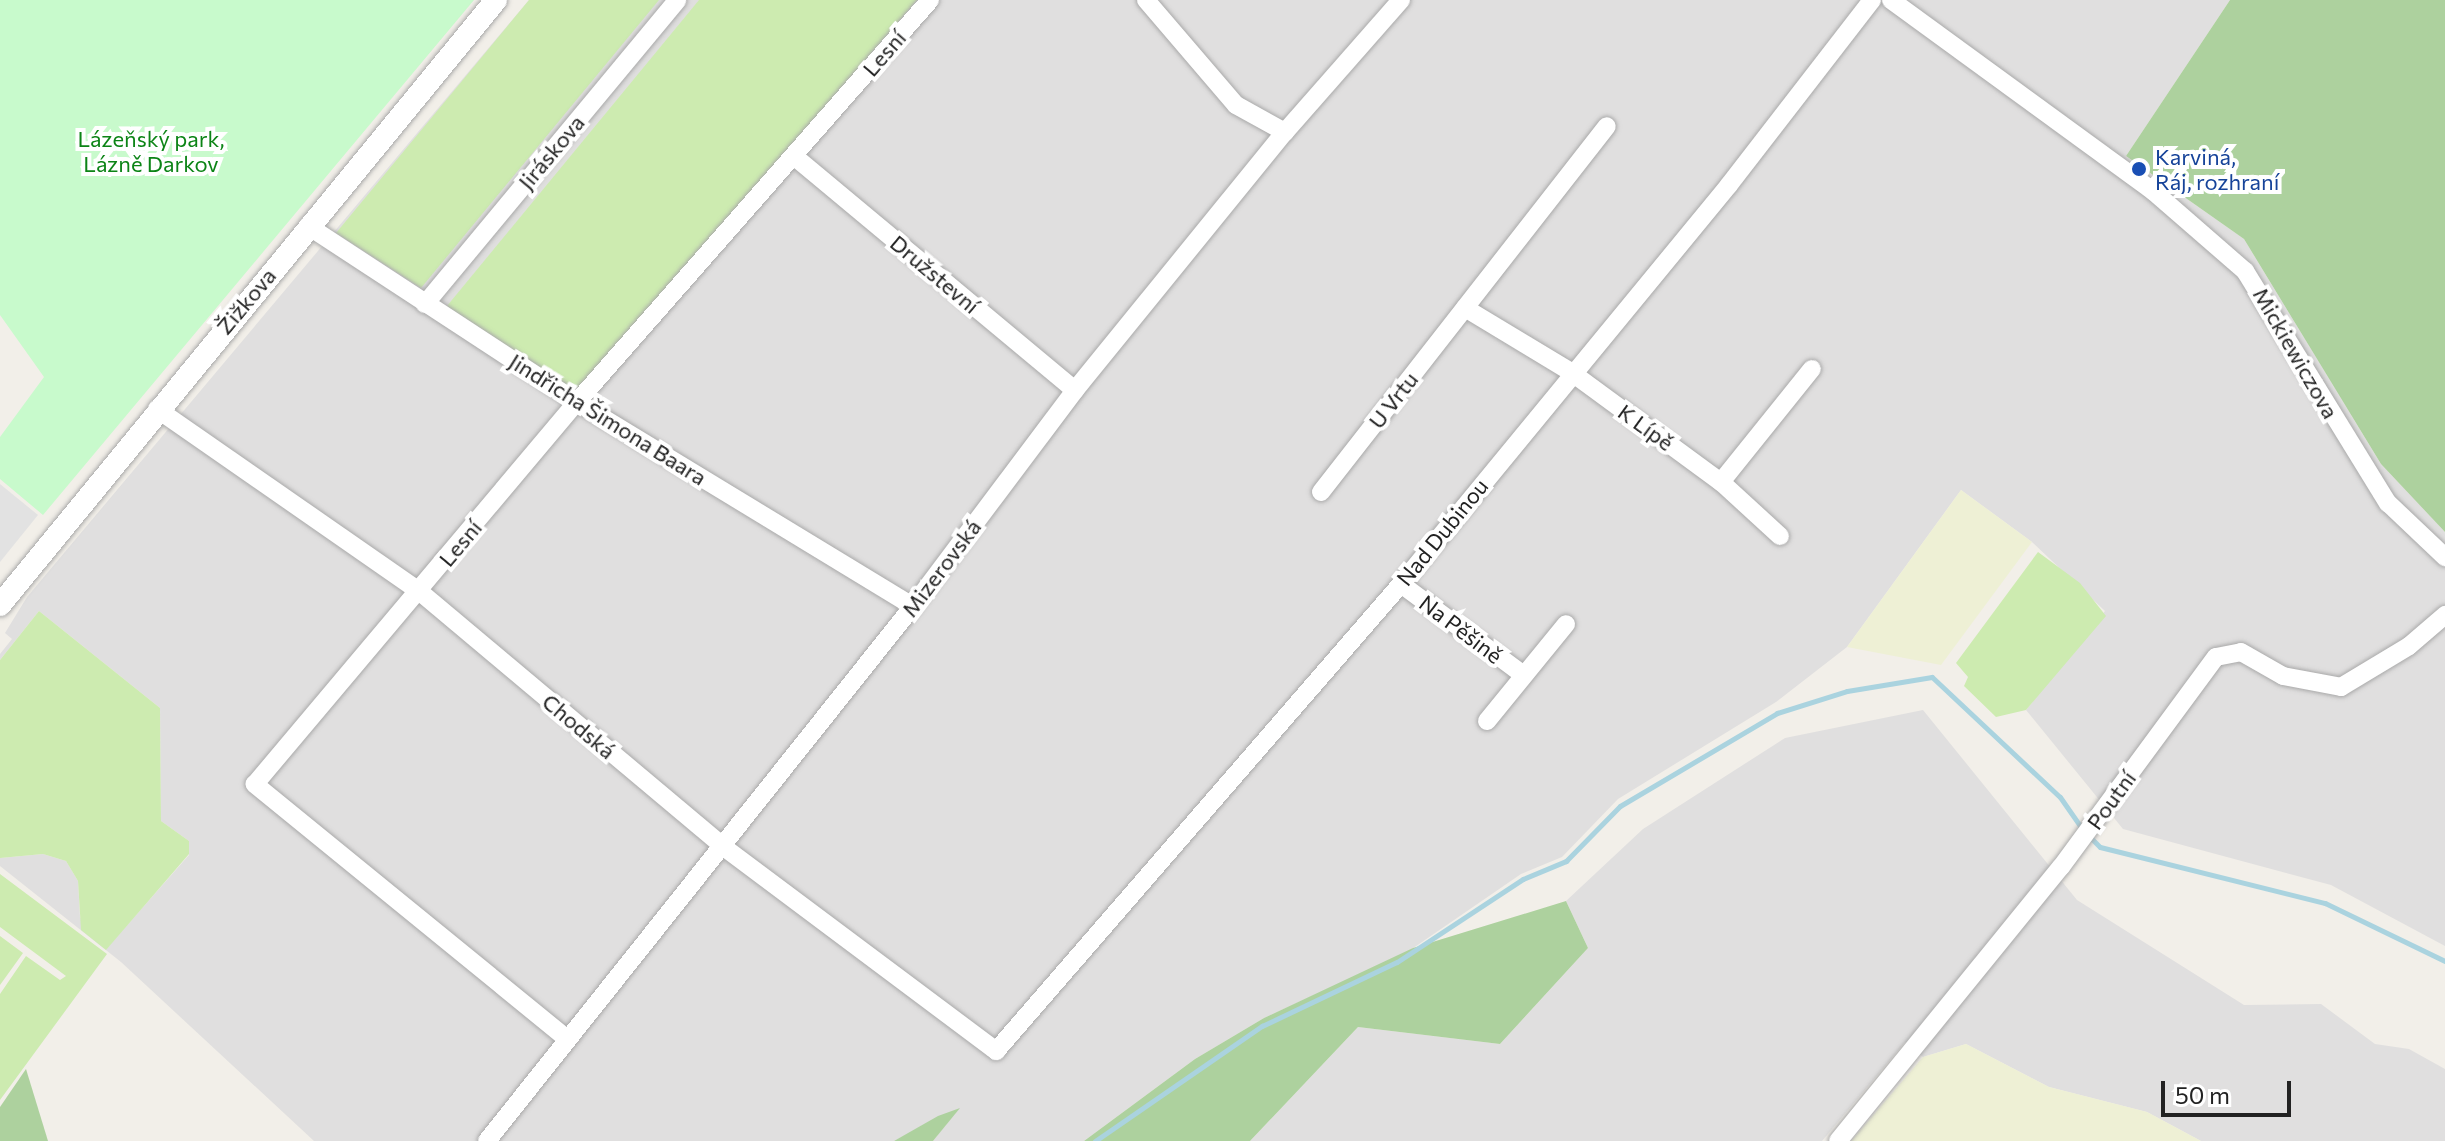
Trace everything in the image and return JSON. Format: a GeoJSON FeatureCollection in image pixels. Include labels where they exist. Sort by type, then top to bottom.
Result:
{"type":"FeatureCollection","features":[{"type":"Feature","properties":{"kind":"street","name":"Žižkova"},"geometry":{"type":"LineString","coordinates":[[0,605],[157,409],[496,0]]}},
{"type":"Feature","properties":{"kind":"street","name":"Jiráskova"},"geometry":{"type":"LineString","coordinates":[[425,304],[677,0]]}},
{"type":"Feature","properties":{"kind":"street","name":"Lesní"},"geometry":{"type":"LineString","coordinates":[[566,1038],[255,784],[420,592],[577,402],[930,0]]}},
{"type":"Feature","properties":{"kind":"street"},"geometry":{"type":"LineString","coordinates":[[1146,0],[1236,105],[1285,132]]}},
{"type":"Feature","properties":{"kind":"street","name":"Mizerovská"},"geometry":{"type":"LineString","coordinates":[[487,1141],[913,606],[1075,390],[1285,132],[1401,0]]}},
{"type":"Feature","properties":{"kind":"street","name":"Nad Dubinou"},"geometry":{"type":"LineString","coordinates":[[996,1051],[1401,584],[1571,372],[1729,185],[1872,0]]}},
{"type":"Feature","properties":{"kind":"street","name":"Mickiewiczova"},"geometry":{"type":"LineString","coordinates":[[1891,0],[2153,191],[2245,271],[2388,503],[2445,557]]}},
{"type":"Feature","properties":{"kind":"street","name":"U Vrtu"},"geometry":{"type":"LineString","coordinates":[[1321,492],[1607,126]]}},
{"type":"Feature","properties":{"kind":"street","name":"Družstevní"},"geometry":{"type":"LineString","coordinates":[[795,157],[1075,390]]}},
{"type":"Feature","properties":{"kind":"street","name":"Jindřicha Šimona Baara"},"geometry":{"type":"LineString","coordinates":[[308,226],[577,402],[913,606]]}},
{"type":"Feature","properties":{"kind":"street"},"geometry":{"type":"LineString","coordinates":[[1465,308],[1571,372]]}},
{"type":"Feature","properties":{"kind":"street"},"geometry":{"type":"LineString","coordinates":[[1721,482],[1812,369]]}},
{"type":"Feature","properties":{"kind":"street","name":"K Lípě"},"geometry":{"type":"LineString","coordinates":[[1571,372],[1721,482],[1780,536]]}},
{"type":"Feature","properties":{"kind":"street","name":"Chodská"},"geometry":{"type":"LineString","coordinates":[[157,409],[420,592],[721,845],[996,1051]]}},
{"type":"Feature","properties":{"kind":"street","name":"Na Pěšině"},"geometry":{"type":"LineString","coordinates":[[1401,584],[1522,674]]}},
{"type":"Feature","properties":{"kind":"street","name":"Poutní"},"geometry":{"type":"LineString","coordinates":[[1838,1141],[2052,879],[2216,657],[2241,652],[2283,676],[2341,687],[2409,646],[2445,615]]}},
{"type":"Feature","properties":{"kind":"street","name":"Na Pěšině"},"geometry":{"type":"LineString","coordinates":[[1487,721],[1522,674],[1566,624]]}},
{"type":"Feature","properties":{"kind":"shaded area"},"geometry":{"type":"Polygon","coordinates":[[[529,0],[2230,0],[2126,156],[2244,239],[2381,464],[2445,532],[2445,946],[2331,885],[2123,829],[2026,710],[2105,611],[2032,542],[1961,490],[1847,647],[1776,702],[1618,799],[1562,857],[1521,874],[1406,953],[1264,1018],[1195,1059],[1084,1141],[933,1141],[958,1109],[894,1141],[314,1141],[121,962],[0,866],[0,858],[43,854],[66,861],[78,881],[80,917],[106,949],[189,855],[189,841],[161,821],[160,708],[39,611],[0,660],[0,654],[12,639],[5,633],[27,597],[529,0]]]}},
{"type":"Feature","properties":{"kind":"shaded area"},"geometry":{"type":"Polygon","coordinates":[[[0,484],[38,515],[0,562],[0,484]]]}},
{"type":"Feature","properties":{"kind":"shaded area"},"geometry":{"type":"Polygon","coordinates":[[[1923,710],[2077,900],[2244,1005],[2321,1004],[2375,1044],[2409,1049],[2445,1069],[2445,1141],[2201,1141],[2147,1112],[2049,1087],[1966,1044],[1923,1057],[1905,1042],[1822,1141],[1250,1141],[1358,1027],[1500,1044],[1588,948],[1566,901],[1643,829],[1785,738],[1923,710]]]}},
{"type":"Feature","properties":{"kind":"green space","name":"Lázeňský park, Lázně Darkov"},"geometry":{"type":"Polygon","coordinates":[[[0,0],[474,0],[43,515],[0,479],[0,437],[44,377],[0,315],[0,0]]]}},
{"type":"Feature","properties":{"kind":"green space"},"geometry":{"type":"Polygon","coordinates":[[[529,0],[659,0],[421,288],[336,233],[529,0]]]}},
{"type":"Feature","properties":{"kind":"green space"},"geometry":{"type":"Polygon","coordinates":[[[699,0],[917,0],[586,384],[572,389],[447,306],[699,0]]]}},
{"type":"Feature","properties":{"kind":"green space"},"geometry":{"type":"Polygon","coordinates":[[[2230,0],[2445,0],[2445,532],[2381,464],[2244,239],[2126,156],[2230,0]]]}},
{"type":"Feature","properties":{"kind":"green space"},"geometry":{"type":"Polygon","coordinates":[[[1961,490],[2032,542],[1941,665],[1847,647],[1961,490]]]}},
{"type":"Feature","properties":{"kind":"green space"},"geometry":{"type":"Polygon","coordinates":[[[2038,552],[2080,583],[2106,616],[2026,710],[1996,717],[1964,686],[1968,677],[1956,663],[2038,552]]]}},
{"type":"Feature","properties":{"kind":"green space"},"geometry":{"type":"Polygon","coordinates":[[[39,611],[160,708],[161,821],[189,841],[189,854],[106,950],[81,930],[78,881],[66,861],[43,854],[0,858],[0,660],[39,611]]]}},
{"type":"Feature","properties":{"kind":"green space"},"geometry":{"type":"Polygon","coordinates":[[[0,874],[107,954],[0,1100],[0,994],[26,956],[60,980],[66,976],[0,927],[0,874]]]}},
{"type":"Feature","properties":{"kind":"green space"},"geometry":{"type":"Polygon","coordinates":[[[1566,901],[1588,948],[1500,1044],[1358,1027],[1250,1141],[1084,1141],[1195,1059],[1264,1018],[1413,948],[1566,901]]]}},
{"type":"Feature","properties":{"kind":"green space"},"geometry":{"type":"Polygon","coordinates":[[[0,936],[23,953],[0,985],[0,936]]]}},
{"type":"Feature","properties":{"kind":"green space"},"geometry":{"type":"Polygon","coordinates":[[[1966,1044],[2049,1087],[2147,1112],[2201,1141],[1851,1141],[1923,1057],[1966,1044]]]}},
{"type":"Feature","properties":{"kind":"green space"},"geometry":{"type":"Polygon","coordinates":[[[26,1069],[48,1141],[0,1141],[0,1107],[26,1069]]]}},
{"type":"Feature","properties":{"kind":"green space"},"geometry":{"type":"Polygon","coordinates":[[[960,1108],[933,1141],[894,1141],[938,1116],[960,1108]]]}},
{"type":"Feature","properties":{"kind":"waterway"},"geometry":{"type":"LineString","coordinates":[[1095,1141],[1262,1026],[1397,962],[1523,879],[1566,861],[1620,806],[1777,713],[1847,691],[1932,677],[2060,797],[2083,830]]}},
{"type":"Feature","properties":{"kind":"waterway"},"geometry":{"type":"LineString","coordinates":[[2090,837],[2100,847],[2325,903],[2445,961]]}},
{"type":"Feature","properties":{"kind":"place","name":"Karviná, Ráj, rozhraní"},"geometry":{"type":"Point","coordinates":[2139,169]}}]}
